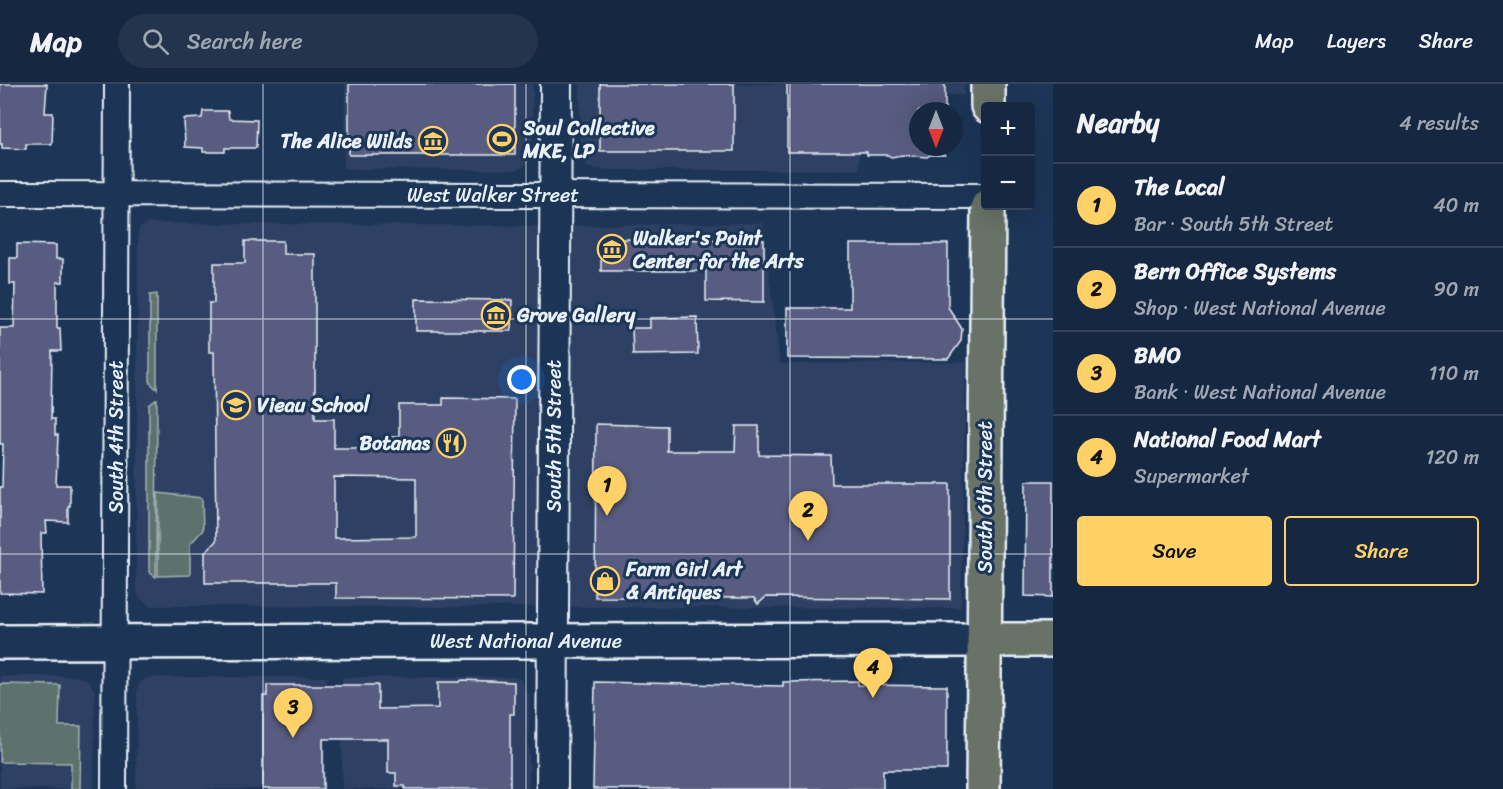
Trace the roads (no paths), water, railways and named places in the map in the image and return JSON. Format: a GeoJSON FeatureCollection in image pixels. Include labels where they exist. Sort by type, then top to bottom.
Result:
{"type":"FeatureCollection","features":[{"type":"Feature","properties":{"kind":"main road"},"geometry":{"type":"LineString","coordinates":[[988,84],[988,102]]}},
{"type":"Feature","properties":{"kind":"main road","name":"South 6th Street"},"geometry":{"type":"LineString","coordinates":[[983,789],[988,210]]}},
{"type":"Feature","properties":{"kind":"main road","name":"West National Avenue"},"geometry":{"type":"LineString","coordinates":[[0,642],[1053,640]]}},
{"type":"Feature","properties":{"kind":"street","name":"South 4th Street"},"geometry":{"type":"LineString","coordinates":[[114,789],[117,84]]}},
{"type":"Feature","properties":{"kind":"street","name":"South 5th Street"},"geometry":{"type":"LineString","coordinates":[[552,789],[556,84]]}},
{"type":"Feature","properties":{"kind":"street","name":"West Walker Street"},"geometry":{"type":"LineString","coordinates":[[0,194],[981,196]]}},
{"type":"Feature","properties":{"kind":"place","name":"Soul Collective MKE, LP"},"geometry":{"type":"Point","coordinates":[502,139]}},
{"type":"Feature","properties":{"kind":"place","name":"The Alice Wilds"},"geometry":{"type":"Point","coordinates":[433,141]}},
{"type":"Feature","properties":{"kind":"place","name":"Walker's Point Center for the Arts"},"geometry":{"type":"Point","coordinates":[612,249]}},
{"type":"Feature","properties":{"kind":"place","name":"Grove Gallery"},"geometry":{"type":"Point","coordinates":[496,315]}},
{"type":"Feature","properties":{"kind":"place","name":"Vieau School"},"geometry":{"type":"Point","coordinates":[236,405]}},
{"type":"Feature","properties":{"kind":"place","name":"Botanas"},"geometry":{"type":"Point","coordinates":[451,443]}},
{"type":"Feature","properties":{"kind":"place","name":"The Local"},"geometry":{"type":"Point","coordinates":[607,516]}},
{"type":"Feature","properties":{"kind":"place","name":"Bern Office Systems"},"geometry":{"type":"Point","coordinates":[808,541]}},
{"type":"Feature","properties":{"kind":"place","name":"Farm Girl Art & Antiques"},"geometry":{"type":"Point","coordinates":[605,581]}},
{"type":"Feature","properties":{"kind":"place","name":"National Food Mart"},"geometry":{"type":"Point","coordinates":[873,698]}},
{"type":"Feature","properties":{"kind":"place","name":"BMO"},"geometry":{"type":"Point","coordinates":[293,738]}}]}
